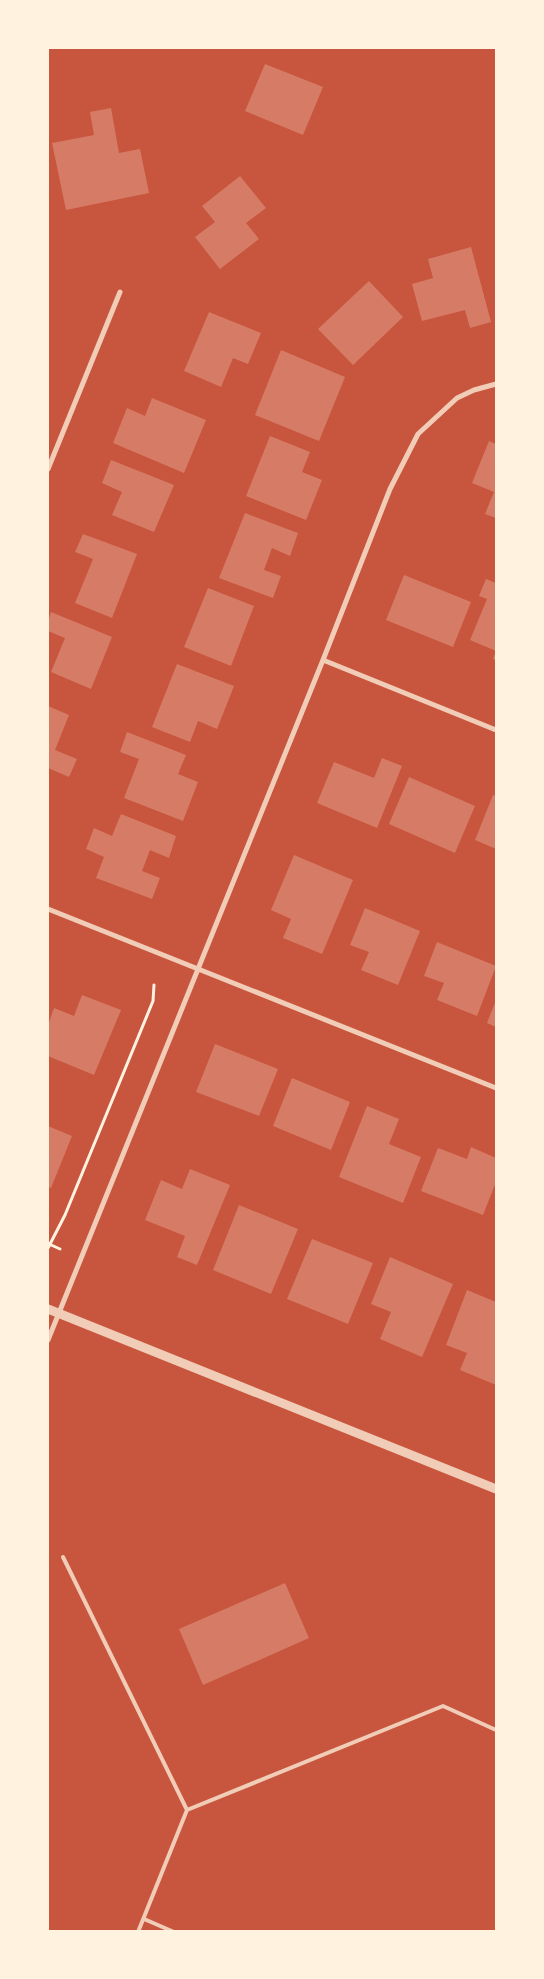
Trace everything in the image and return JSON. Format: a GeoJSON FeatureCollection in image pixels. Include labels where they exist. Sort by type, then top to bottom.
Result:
{"type":"FeatureCollection","features":[{"type":"Feature","properties":{"kind":"street"},"geometry":{"type":"LineString","coordinates":[[48,469],[120,292]]}},
{"type":"Feature","properties":{"kind":"street"},"geometry":{"type":"LineString","coordinates":[[48,1340],[323,660],[390,489],[418,434],[457,398],[474,390],[496,384]]}},
{"type":"Feature","properties":{"kind":"street"},"geometry":{"type":"LineString","coordinates":[[323,660],[496,730]]}},
{"type":"Feature","properties":{"kind":"street"},"geometry":{"type":"LineString","coordinates":[[48,909],[496,1088]]}},
{"type":"Feature","properties":{"kind":"street"},"geometry":{"type":"LineString","coordinates":[[48,1308],[496,1489]]}},
{"type":"Feature","properties":{"kind":"lane"},"geometry":{"type":"LineString","coordinates":[[63,1557],[188,1810]]}},
{"type":"Feature","properties":{"kind":"lane"},"geometry":{"type":"LineString","coordinates":[[138,1932],[188,1810],[443,1706],[496,1730]]}},
{"type":"Feature","properties":{"kind":"lane"},"geometry":{"type":"LineString","coordinates":[[144,1919],[174,1932]]}},
{"type":"Feature","properties":{"kind":"path"},"geometry":{"type":"LineString","coordinates":[[60,1249],[48,1245],[66,1215],[149,1010],[154,985]]}},
{"type":"Feature","properties":{"kind":"building"},"geometry":{"type":"Polygon","coordinates":[[[265,64],[323,87],[303,135],[245,111],[265,64]]]}},
{"type":"Feature","properties":{"kind":"building"},"geometry":{"type":"Polygon","coordinates":[[[111,108],[119,153],[140,149],[149,193],[66,210],[52,143],[94,135],[90,112],[111,108]]]}},
{"type":"Feature","properties":{"kind":"building"},"geometry":{"type":"Polygon","coordinates":[[[240,176],[266,208],[246,223],[259,239],[220,269],[195,237],[215,222],[202,206],[240,176]]]}},
{"type":"Feature","properties":{"kind":"building"},"geometry":{"type":"Polygon","coordinates":[[[471,247],[491,322],[470,328],[465,310],[422,321],[412,284],[433,278],[428,259],[471,247]]]}},
{"type":"Feature","properties":{"kind":"building"},"geometry":{"type":"Polygon","coordinates":[[[369,281],[403,317],[353,365],[318,329],[369,281]]]}},
{"type":"Feature","properties":{"kind":"building"},"geometry":{"type":"Polygon","coordinates":[[[209,312],[261,333],[248,364],[233,358],[221,387],[184,371],[209,312]]]}},
{"type":"Feature","properties":{"kind":"building"},"geometry":{"type":"Polygon","coordinates":[[[281,350],[345,377],[319,441],[255,415],[281,350]]]}},
{"type":"Feature","properties":{"kind":"building"},"geometry":{"type":"Polygon","coordinates":[[[152,398],[206,420],[184,473],[113,443],[127,408],[145,416],[152,398]]]}},
{"type":"Feature","properties":{"kind":"building"},"geometry":{"type":"Polygon","coordinates":[[[270,436],[310,452],[302,472],[322,480],[306,520],[246,496],[270,436]]]}},
{"type":"Feature","properties":{"kind":"building"},"geometry":{"type":"Polygon","coordinates":[[[489,441],[496,444],[496,518],[485,514],[494,492],[472,483],[489,441]]]}},
{"type":"Feature","properties":{"kind":"building"},"geometry":{"type":"Polygon","coordinates":[[[111,460],[174,485],[154,532],[112,515],[122,492],[102,483],[111,460]]]}},
{"type":"Feature","properties":{"kind":"building"},"geometry":{"type":"Polygon","coordinates":[[[245,513],[298,533],[290,556],[272,548],[264,570],[281,576],[273,598],[219,578],[245,513]]]}},
{"type":"Feature","properties":{"kind":"building"},"geometry":{"type":"Polygon","coordinates":[[[83,534],[137,554],[112,618],[75,603],[93,559],[75,552],[83,534]]]}},
{"type":"Feature","properties":{"kind":"building"},"geometry":{"type":"Polygon","coordinates":[[[404,575],[471,602],[453,647],[386,620],[404,575]]]}},
{"type":"Feature","properties":{"kind":"building"},"geometry":{"type":"Polygon","coordinates":[[[486,579],[496,583],[496,651],[470,640],[487,599],[479,596],[486,579]]]}},
{"type":"Feature","properties":{"kind":"building"},"geometry":{"type":"Polygon","coordinates":[[[208,588],[254,606],[231,666],[184,647],[208,588]]]}},
{"type":"Feature","properties":{"kind":"building"},"geometry":{"type":"Polygon","coordinates":[[[51,612],[112,637],[91,689],[51,672],[65,638],[48,631],[51,612]]]}},
{"type":"Feature","properties":{"kind":"building"},"geometry":{"type":"Polygon","coordinates":[[[177,664],[234,686],[217,729],[198,721],[190,742],[152,727],[177,664]]]}},
{"type":"Feature","properties":{"kind":"building"},"geometry":{"type":"Polygon","coordinates":[[[48,706],[69,715],[55,750],[77,759],[69,777],[48,768],[48,706]]]}},
{"type":"Feature","properties":{"kind":"building"},"geometry":{"type":"Polygon","coordinates":[[[127,732],[186,755],[178,774],[198,782],[183,821],[124,798],[139,759],[120,752],[127,732]]]}},
{"type":"Feature","properties":{"kind":"building"},"geometry":{"type":"Polygon","coordinates":[[[382,758],[402,766],[377,828],[317,803],[334,762],[374,778],[382,758]]]}},
{"type":"Feature","properties":{"kind":"building"},"geometry":{"type":"Polygon","coordinates":[[[409,777],[475,806],[455,853],[389,824],[409,777]]]}},
{"type":"Feature","properties":{"kind":"building"},"geometry":{"type":"Polygon","coordinates":[[[493,795],[496,796],[496,849],[475,840],[493,795]]]}},
{"type":"Feature","properties":{"kind":"building"},"geometry":{"type":"Polygon","coordinates":[[[121,814],[176,836],[169,858],[150,850],[142,871],[160,878],[152,899],[96,878],[104,857],[86,849],[94,828],[112,836],[121,814]]]}},
{"type":"Feature","properties":{"kind":"building"},"geometry":{"type":"Polygon","coordinates":[[[294,855],[353,880],[322,954],[283,938],[291,919],[271,910],[294,855]]]}},
{"type":"Feature","properties":{"kind":"building"},"geometry":{"type":"Polygon","coordinates":[[[365,908],[420,931],[398,985],[361,970],[369,952],[350,945],[365,908]]]}},
{"type":"Feature","properties":{"kind":"building"},"geometry":{"type":"Polygon","coordinates":[[[437,942],[496,966],[477,1016],[437,1000],[444,983],[424,976],[437,942]]]}},
{"type":"Feature","properties":{"kind":"building"},"geometry":{"type":"Polygon","coordinates":[[[82,995],[121,1010],[94,1075],[48,1056],[48,1025],[54,1008],[74,1016],[82,995]]]}},
{"type":"Feature","properties":{"kind":"building"},"geometry":{"type":"Polygon","coordinates":[[[496,1000],[496,1027],[487,1023],[496,1000]]]}},
{"type":"Feature","properties":{"kind":"building"},"geometry":{"type":"Polygon","coordinates":[[[215,1044],[278,1069],[259,1116],[196,1092],[215,1044]]]}},
{"type":"Feature","properties":{"kind":"building"},"geometry":{"type":"Polygon","coordinates":[[[292,1078],[350,1102],[331,1150],[273,1126],[292,1078]]]}},
{"type":"Feature","properties":{"kind":"building"},"geometry":{"type":"Polygon","coordinates":[[[367,1106],[399,1119],[389,1144],[421,1157],[403,1203],[339,1177],[367,1106]]]}},
{"type":"Feature","properties":{"kind":"building"},"geometry":{"type":"Polygon","coordinates":[[[48,1126],[72,1136],[51,1188],[48,1187],[48,1126]]]}},
{"type":"Feature","properties":{"kind":"building"},"geometry":{"type":"Polygon","coordinates":[[[471,1147],[496,1158],[496,1182],[483,1215],[421,1191],[438,1148],[467,1159],[471,1147]]]}},
{"type":"Feature","properties":{"kind":"building"},"geometry":{"type":"Polygon","coordinates":[[[190,1169],[230,1185],[197,1265],[177,1257],[185,1236],[145,1220],[161,1180],[182,1189],[190,1169]]]}},
{"type":"Feature","properties":{"kind":"building"},"geometry":{"type":"Polygon","coordinates":[[[239,1205],[298,1229],[271,1294],[213,1270],[239,1205]]]}},
{"type":"Feature","properties":{"kind":"building"},"geometry":{"type":"Polygon","coordinates":[[[312,1239],[373,1263],[348,1324],[287,1299],[312,1239]]]}},
{"type":"Feature","properties":{"kind":"building"},"geometry":{"type":"Polygon","coordinates":[[[390,1257],[453,1284],[422,1357],[380,1339],[391,1312],[371,1304],[390,1257]]]}},
{"type":"Feature","properties":{"kind":"building"},"geometry":{"type":"Polygon","coordinates":[[[467,1290],[496,1302],[496,1385],[460,1370],[467,1353],[446,1345],[467,1290]]]}},
{"type":"Feature","properties":{"kind":"building"},"geometry":{"type":"Polygon","coordinates":[[[285,1583],[309,1638],[203,1685],[179,1629],[285,1583]]]}}]}
